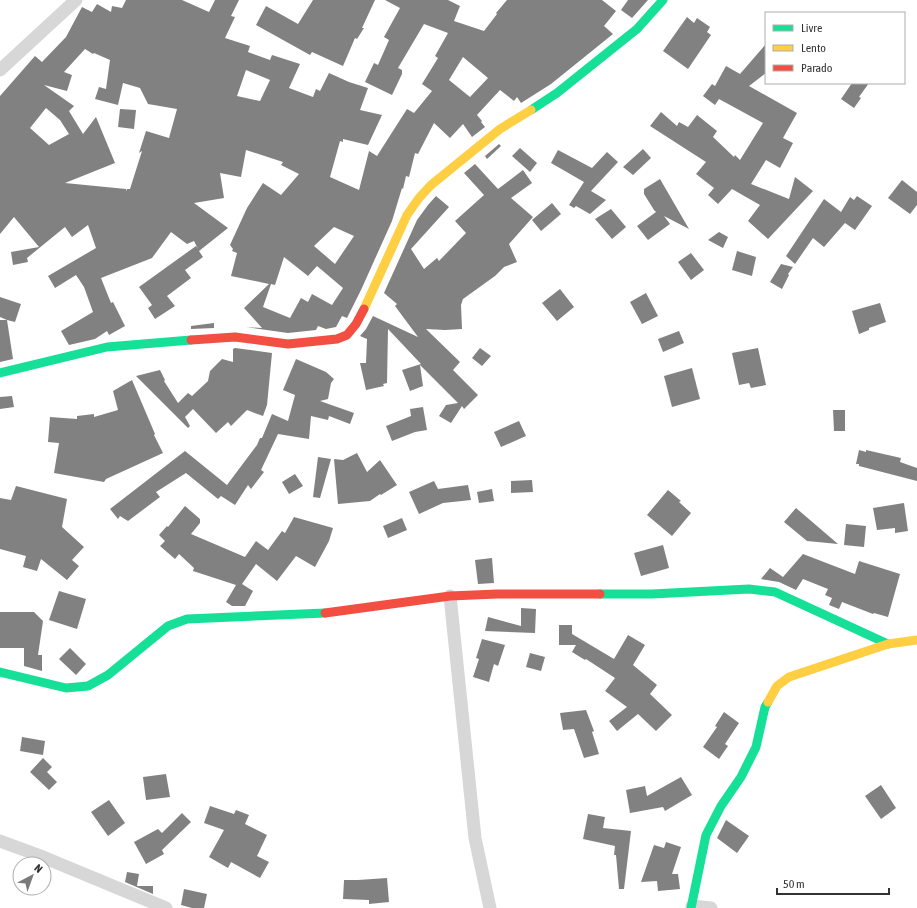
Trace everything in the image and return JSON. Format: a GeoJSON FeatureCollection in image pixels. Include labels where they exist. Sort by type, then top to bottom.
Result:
{"type":"FeatureCollection","features":[{"type":"Feature","properties":{"kind":"street"},"geometry":{"type":"LineString","coordinates":[[0,70],[76,0]]}},
{"type":"Feature","properties":{"kind":"street"},"geometry":{"type":"LineString","coordinates":[[0,373],[107,347],[235,337],[288,344],[337,339],[347,335],[356,324],[371,295],[407,215],[419,198],[431,185],[500,129],[557,93],[637,30],[663,0]]}},
{"type":"Feature","properties":{"kind":"street"},"geometry":{"type":"LineString","coordinates":[[0,672],[66,688],[88,686],[108,675],[168,626],[187,619],[320,614],[450,596],[497,594],[652,594],[761,589],[775,592],[888,644]]}},
{"type":"Feature","properties":{"kind":"street"},"geometry":{"type":"LineString","coordinates":[[450,596],[475,838],[490,908]]}},
{"type":"Feature","properties":{"kind":"street"},"geometry":{"type":"LineString","coordinates":[[711,908],[691,907],[706,835],[721,806],[741,777],[756,747],[765,707],[771,695],[778,686],[789,677],[888,644],[917,640]]}},
{"type":"Feature","properties":{"kind":"street"},"geometry":{"type":"LineString","coordinates":[[0,841],[38,855],[166,908]]}},
{"type":"Feature","properties":{"kind":"building"},"geometry":{"type":"Polygon","coordinates":[[[126,0],[182,0],[209,12],[215,0],[239,0],[231,16],[235,17],[225,38],[250,46],[248,52],[270,60],[272,55],[300,64],[289,88],[313,97],[316,89],[320,91],[329,73],[349,82],[368,88],[360,110],[382,115],[368,145],[343,139],[343,142],[340,141],[330,177],[359,190],[369,151],[377,156],[407,109],[414,113],[432,91],[422,84],[438,58],[435,56],[448,33],[424,24],[398,68],[402,70],[402,74],[392,95],[365,82],[374,63],[378,65],[389,40],[384,37],[400,8],[385,0],[448,0],[460,6],[454,21],[484,31],[507,0],[602,0],[616,11],[604,26],[613,34],[551,84],[521,103],[517,97],[514,101],[500,90],[477,115],[485,127],[472,137],[463,124],[450,138],[434,123],[418,154],[415,153],[409,177],[406,176],[392,221],[361,290],[347,318],[342,316],[336,327],[326,329],[318,326],[316,330],[288,333],[246,327],[262,328],[244,308],[269,284],[231,276],[237,253],[232,251],[233,249],[230,245],[247,208],[263,183],[281,195],[299,174],[281,165],[283,162],[246,150],[241,177],[220,173],[224,198],[194,203],[228,228],[199,251],[203,257],[185,270],[191,278],[167,296],[175,306],[155,319],[148,308],[152,305],[139,287],[196,246],[198,249],[194,241],[187,244],[171,232],[152,258],[101,278],[111,303],[113,302],[125,326],[109,335],[107,331],[95,339],[69,345],[61,331],[93,312],[84,287],[76,275],[55,288],[48,276],[96,248],[88,225],[72,237],[65,227],[27,258],[28,262],[13,265],[11,252],[39,247],[14,217],[0,234],[0,96],[35,56],[42,62],[66,37],[82,7],[92,12],[97,4],[111,12],[112,6],[122,8],[126,0]],[[85,49],[64,72],[72,75],[67,91],[44,85],[74,106],[69,111],[83,134],[96,117],[115,163],[65,183],[126,189],[126,191],[127,189],[130,189],[142,151],[139,153],[146,131],[169,138],[177,109],[148,104],[140,88],[123,83],[118,105],[95,99],[99,87],[106,89],[110,60],[94,53],[93,54],[85,49]],[[463,57],[449,80],[470,97],[488,78],[463,57]],[[246,70],[237,96],[260,101],[270,80],[246,70]],[[46,108],[30,128],[49,145],[69,134],[60,120],[46,108]],[[334,227],[314,246],[335,264],[354,236],[334,227]],[[284,257],[275,285],[271,284],[263,307],[290,318],[301,298],[308,302],[312,294],[332,305],[343,288],[317,266],[308,276],[284,257]]]}},
{"type":"Feature","properties":{"kind":"building"},"geometry":{"type":"Polygon","coordinates":[[[313,0],[375,0],[362,28],[364,28],[357,39],[355,38],[343,66],[312,52],[310,55],[256,25],[266,6],[298,24],[313,0]]]}},
{"type":"Feature","properties":{"kind":"building"},"geometry":{"type":"Polygon","coordinates":[[[628,0],[648,0],[632,18],[621,10],[628,0]]]}},
{"type":"Feature","properties":{"kind":"building"},"geometry":{"type":"Polygon","coordinates":[[[687,17],[694,23],[697,18],[710,27],[707,32],[711,35],[688,69],[663,51],[687,17]]]}},
{"type":"Feature","properties":{"kind":"building"},"geometry":{"type":"Polygon","coordinates":[[[765,45],[765,74],[749,86],[797,113],[783,138],[793,143],[780,168],[766,160],[751,184],[789,199],[795,177],[813,191],[768,239],[748,221],[760,205],[732,189],[718,204],[708,195],[714,188],[696,174],[706,162],[650,126],[661,112],[677,126],[679,122],[688,127],[697,115],[717,131],[713,137],[734,157],[735,155],[740,160],[763,123],[719,99],[715,105],[703,96],[712,84],[715,86],[726,66],[740,74],[765,45]]]}},
{"type":"Feature","properties":{"kind":"building"},"geometry":{"type":"Polygon","coordinates":[[[851,84],[868,84],[859,97],[861,98],[854,108],[841,99],[851,84]]]}},
{"type":"Feature","properties":{"kind":"building"},"geometry":{"type":"Polygon","coordinates":[[[120,109],[136,110],[134,129],[118,127],[120,109]]]}},
{"type":"Feature","properties":{"kind":"building"},"geometry":{"type":"Polygon","coordinates":[[[499,144],[501,146],[487,159],[485,156],[499,144]]]}},
{"type":"Feature","properties":{"kind":"building"},"geometry":{"type":"Polygon","coordinates":[[[520,148],[537,163],[530,172],[512,156],[520,148]]]}},
{"type":"Feature","properties":{"kind":"building"},"geometry":{"type":"Polygon","coordinates":[[[643,149],[651,158],[633,175],[623,167],[643,149]]]}},
{"type":"Feature","properties":{"kind":"building"},"geometry":{"type":"Polygon","coordinates":[[[558,150],[592,168],[607,152],[618,162],[591,191],[606,200],[590,214],[576,206],[574,208],[569,205],[584,182],[551,163],[558,150]]]}},
{"type":"Feature","properties":{"kind":"building"},"geometry":{"type":"Polygon","coordinates":[[[475,164],[498,189],[523,170],[532,183],[511,198],[533,217],[509,244],[517,262],[504,267],[495,276],[463,299],[461,305],[462,329],[426,329],[460,362],[453,370],[478,395],[464,409],[462,406],[451,423],[439,416],[446,405],[458,403],[420,365],[423,386],[410,391],[402,370],[421,364],[388,329],[387,383],[383,384],[384,386],[366,390],[360,363],[366,363],[367,339],[360,336],[366,329],[373,316],[418,337],[395,306],[397,304],[384,293],[417,220],[436,196],[449,207],[411,249],[424,269],[437,258],[439,261],[466,233],[455,221],[484,195],[464,173],[475,164]]]}},
{"type":"Feature","properties":{"kind":"building"},"geometry":{"type":"Polygon","coordinates":[[[660,179],[689,229],[664,216],[670,224],[648,240],[637,226],[656,212],[644,194],[644,189],[660,179]]]}},
{"type":"Feature","properties":{"kind":"building"},"geometry":{"type":"Polygon","coordinates":[[[902,180],[917,192],[917,205],[910,214],[888,198],[902,180]]]}},
{"type":"Feature","properties":{"kind":"building"},"geometry":{"type":"Polygon","coordinates":[[[857,196],[872,206],[855,230],[845,223],[824,247],[813,238],[795,264],[786,256],[824,199],[841,212],[850,197],[854,200],[857,196]]]}},
{"type":"Feature","properties":{"kind":"building"},"geometry":{"type":"Polygon","coordinates":[[[552,203],[561,214],[541,231],[532,220],[552,203]]]}},
{"type":"Feature","properties":{"kind":"building"},"geometry":{"type":"Polygon","coordinates":[[[611,209],[626,227],[612,239],[595,219],[611,209]]]}},
{"type":"Feature","properties":{"kind":"building"},"geometry":{"type":"Polygon","coordinates":[[[719,232],[728,237],[723,248],[708,240],[719,232]]]}},
{"type":"Feature","properties":{"kind":"building"},"geometry":{"type":"Polygon","coordinates":[[[737,251],[756,257],[752,276],[732,270],[737,251]]]}},
{"type":"Feature","properties":{"kind":"building"},"geometry":{"type":"Polygon","coordinates":[[[691,253],[704,270],[691,280],[678,262],[691,253]]]}},
{"type":"Feature","properties":{"kind":"building"},"geometry":{"type":"Polygon","coordinates":[[[781,264],[793,267],[788,274],[789,275],[782,289],[770,282],[781,264]]]}},
{"type":"Feature","properties":{"kind":"building"},"geometry":{"type":"Polygon","coordinates":[[[560,289],[574,307],[557,321],[542,303],[560,289]]]}},
{"type":"Feature","properties":{"kind":"building"},"geometry":{"type":"Polygon","coordinates":[[[646,293],[658,316],[642,324],[630,302],[646,293]]]}},
{"type":"Feature","properties":{"kind":"building"},"geometry":{"type":"Polygon","coordinates":[[[0,297],[21,304],[15,322],[0,317],[0,297]]]}},
{"type":"Feature","properties":{"kind":"building"},"geometry":{"type":"Polygon","coordinates":[[[880,303],[886,322],[869,328],[869,330],[859,334],[852,311],[880,303]]]}},
{"type":"Feature","properties":{"kind":"building"},"geometry":{"type":"Polygon","coordinates":[[[0,320],[7,320],[13,359],[0,362],[0,320]]]}},
{"type":"Feature","properties":{"kind":"building"},"geometry":{"type":"Polygon","coordinates":[[[214,323],[214,328],[191,329],[191,326],[214,323]]]}},
{"type":"Feature","properties":{"kind":"building"},"geometry":{"type":"Polygon","coordinates":[[[679,331],[684,343],[663,352],[658,339],[679,331]]]}},
{"type":"Feature","properties":{"kind":"building"},"geometry":{"type":"Polygon","coordinates":[[[480,348],[491,356],[482,366],[472,358],[480,348]]]}},
{"type":"Feature","properties":{"kind":"building"},"geometry":{"type":"Polygon","coordinates":[[[758,348],[766,385],[751,388],[749,383],[739,385],[732,353],[758,348]]]}},
{"type":"Feature","properties":{"kind":"building"},"geometry":{"type":"Polygon","coordinates":[[[233,349],[272,353],[267,405],[263,416],[247,410],[231,426],[228,422],[216,433],[193,409],[185,417],[190,426],[188,428],[136,376],[160,370],[165,380],[164,381],[178,403],[188,393],[192,396],[208,381],[210,371],[222,359],[233,362],[233,349]]]}},
{"type":"Feature","properties":{"kind":"building"},"geometry":{"type":"Polygon","coordinates":[[[296,359],[326,372],[334,379],[331,383],[328,399],[320,401],[354,413],[350,424],[329,416],[328,420],[311,416],[309,439],[278,434],[261,470],[264,472],[251,489],[248,485],[235,505],[221,496],[218,499],[186,473],[156,492],[160,497],[128,521],[120,516],[118,519],[110,509],[185,451],[227,485],[257,445],[260,438],[262,438],[272,414],[288,421],[295,395],[283,390],[296,359]]]}},
{"type":"Feature","properties":{"kind":"building"},"geometry":{"type":"Polygon","coordinates":[[[692,368],[700,399],[672,407],[664,376],[692,368]]]}},
{"type":"Feature","properties":{"kind":"building"},"geometry":{"type":"Polygon","coordinates":[[[132,380],[155,434],[154,435],[163,453],[106,479],[104,482],[54,473],[59,443],[48,442],[50,417],[77,419],[77,416],[94,414],[94,417],[118,410],[113,391],[132,380]]]}},
{"type":"Feature","properties":{"kind":"building"},"geometry":{"type":"Polygon","coordinates":[[[12,396],[14,407],[0,409],[0,397],[12,396]]]}},
{"type":"Feature","properties":{"kind":"building"},"geometry":{"type":"Polygon","coordinates":[[[423,407],[427,430],[415,432],[392,441],[386,426],[411,416],[410,409],[423,407]]]}},
{"type":"Feature","properties":{"kind":"building"},"geometry":{"type":"Polygon","coordinates":[[[833,410],[845,410],[845,431],[834,431],[833,410]]]}},
{"type":"Feature","properties":{"kind":"building"},"geometry":{"type":"Polygon","coordinates":[[[519,421],[526,436],[501,447],[494,432],[519,421]]]}},
{"type":"Feature","properties":{"kind":"building"},"geometry":{"type":"Polygon","coordinates":[[[859,450],[866,452],[866,450],[901,458],[900,462],[917,468],[917,481],[859,466],[859,464],[856,464],[859,450]]]}},
{"type":"Feature","properties":{"kind":"building"},"geometry":{"type":"Polygon","coordinates":[[[357,453],[367,472],[380,460],[397,485],[370,501],[338,504],[334,459],[343,460],[357,453]]]}},
{"type":"Feature","properties":{"kind":"building"},"geometry":{"type":"Polygon","coordinates":[[[318,457],[331,459],[320,498],[313,497],[318,457]]]}},
{"type":"Feature","properties":{"kind":"building"},"geometry":{"type":"Polygon","coordinates":[[[295,474],[303,486],[289,494],[282,482],[295,474]]]}},
{"type":"Feature","properties":{"kind":"building"},"geometry":{"type":"Polygon","coordinates":[[[532,480],[533,492],[511,493],[511,481],[532,480]]]}},
{"type":"Feature","properties":{"kind":"building"},"geometry":{"type":"Polygon","coordinates":[[[434,481],[438,489],[468,485],[471,500],[443,503],[419,514],[409,492],[434,481]]]}},
{"type":"Feature","properties":{"kind":"building"},"geometry":{"type":"Polygon","coordinates":[[[16,486],[67,499],[62,527],[84,547],[72,560],[79,566],[67,580],[41,559],[37,571],[23,567],[26,556],[0,549],[0,498],[11,500],[16,486]]]}},
{"type":"Feature","properties":{"kind":"building"},"geometry":{"type":"Polygon","coordinates":[[[492,489],[494,501],[479,503],[477,492],[492,489]]]}},
{"type":"Feature","properties":{"kind":"building"},"geometry":{"type":"Polygon","coordinates":[[[668,490],[681,501],[679,502],[691,513],[672,536],[647,515],[668,490]]]}},
{"type":"Feature","properties":{"kind":"building"},"geometry":{"type":"Polygon","coordinates":[[[904,503],[908,531],[895,533],[895,528],[877,530],[873,508],[904,503]]]}},
{"type":"Feature","properties":{"kind":"building"},"geometry":{"type":"Polygon","coordinates":[[[185,506],[200,519],[200,523],[191,534],[245,557],[256,541],[268,550],[282,531],[285,533],[294,517],[333,528],[329,541],[315,567],[296,556],[277,581],[256,564],[242,584],[253,591],[245,606],[232,606],[226,602],[236,585],[193,571],[194,568],[179,554],[175,559],[160,546],[165,541],[159,535],[167,526],[168,527],[185,506]]]}},
{"type":"Feature","properties":{"kind":"building"},"geometry":{"type":"Polygon","coordinates":[[[796,508],[838,544],[807,541],[784,522],[796,508]]]}},
{"type":"Feature","properties":{"kind":"building"},"geometry":{"type":"Polygon","coordinates":[[[402,518],[407,530],[388,538],[383,526],[402,518]]]}},
{"type":"Feature","properties":{"kind":"building"},"geometry":{"type":"Polygon","coordinates":[[[846,524],[866,526],[864,547],[844,545],[846,524]]]}},
{"type":"Feature","properties":{"kind":"building"},"geometry":{"type":"Polygon","coordinates":[[[663,545],[669,568],[641,576],[634,553],[663,545]]]}},
{"type":"Feature","properties":{"kind":"building"},"geometry":{"type":"Polygon","coordinates":[[[803,554],[855,574],[859,561],[900,574],[888,617],[873,614],[842,602],[839,609],[829,605],[832,598],[825,595],[828,589],[803,579],[796,590],[779,582],[761,579],[770,568],[783,577],[803,554]]]}},
{"type":"Feature","properties":{"kind":"building"},"geometry":{"type":"Polygon","coordinates":[[[492,558],[494,583],[478,584],[475,560],[492,558]]]}},
{"type":"Feature","properties":{"kind":"building"},"geometry":{"type":"Polygon","coordinates":[[[59,591],[86,599],[77,629],[49,620],[59,591]]]}},
{"type":"Feature","properties":{"kind":"building"},"geometry":{"type":"Polygon","coordinates":[[[521,608],[536,609],[535,633],[485,631],[488,617],[521,626],[521,608]]]}},
{"type":"Feature","properties":{"kind":"building"},"geometry":{"type":"Polygon","coordinates":[[[0,612],[34,612],[43,621],[38,655],[42,655],[42,671],[24,666],[24,648],[0,648],[0,612]]]}},
{"type":"Feature","properties":{"kind":"building"},"geometry":{"type":"Polygon","coordinates":[[[559,625],[572,625],[572,634],[614,659],[628,635],[645,645],[633,665],[657,685],[650,694],[672,715],[656,731],[638,714],[617,731],[609,721],[627,707],[605,691],[615,678],[586,659],[585,660],[572,652],[576,645],[559,645],[559,625]]]}},
{"type":"Feature","properties":{"kind":"building"},"geometry":{"type":"Polygon","coordinates":[[[482,639],[505,645],[498,666],[494,664],[489,682],[473,677],[479,659],[476,658],[482,639]]]}},
{"type":"Feature","properties":{"kind":"building"},"geometry":{"type":"Polygon","coordinates":[[[70,648],[86,664],[76,675],[59,659],[70,648]]]}},
{"type":"Feature","properties":{"kind":"building"},"geometry":{"type":"Polygon","coordinates":[[[530,653],[545,657],[541,671],[526,667],[530,653]]]}},
{"type":"Feature","properties":{"kind":"building"},"geometry":{"type":"Polygon","coordinates":[[[586,710],[594,731],[592,732],[599,754],[584,758],[574,729],[563,730],[560,713],[586,710]]]}},
{"type":"Feature","properties":{"kind":"building"},"geometry":{"type":"Polygon","coordinates":[[[724,712],[739,723],[725,744],[728,746],[719,759],[703,747],[717,727],[715,726],[724,712]]]}},
{"type":"Feature","properties":{"kind":"building"},"geometry":{"type":"Polygon","coordinates":[[[22,737],[45,741],[43,755],[20,751],[22,737]]]}},
{"type":"Feature","properties":{"kind":"building"},"geometry":{"type":"Polygon","coordinates":[[[43,758],[52,767],[47,772],[57,782],[49,790],[30,772],[43,758]]]}},
{"type":"Feature","properties":{"kind":"building"},"geometry":{"type":"Polygon","coordinates":[[[166,774],[170,797],[146,800],[143,777],[166,774]]]}},
{"type":"Feature","properties":{"kind":"building"},"geometry":{"type":"Polygon","coordinates":[[[681,777],[692,795],[665,811],[663,807],[630,813],[626,790],[645,786],[647,796],[681,777]]]}},
{"type":"Feature","properties":{"kind":"building"},"geometry":{"type":"Polygon","coordinates":[[[881,785],[896,808],[881,819],[865,796],[881,785]]]}},
{"type":"Feature","properties":{"kind":"building"},"geometry":{"type":"Polygon","coordinates":[[[109,800],[125,823],[108,836],[91,812],[109,800]]]}},
{"type":"Feature","properties":{"kind":"building"},"geometry":{"type":"Polygon","coordinates":[[[210,806],[234,814],[236,810],[249,815],[245,824],[267,835],[257,856],[269,862],[260,878],[231,862],[228,868],[209,857],[224,830],[204,823],[210,806]]]}},
{"type":"Feature","properties":{"kind":"building"},"geometry":{"type":"Polygon","coordinates":[[[182,813],[191,822],[162,850],[164,854],[146,864],[134,842],[158,829],[162,833],[182,813]]]}},
{"type":"Feature","properties":{"kind":"building"},"geometry":{"type":"Polygon","coordinates":[[[588,814],[605,817],[603,828],[631,831],[624,889],[619,889],[616,855],[614,855],[615,846],[583,839],[588,814]]]}},
{"type":"Feature","properties":{"kind":"building"},"geometry":{"type":"Polygon","coordinates":[[[726,820],[749,836],[737,853],[717,838],[726,820]]]}},
{"type":"Feature","properties":{"kind":"building"},"geometry":{"type":"Polygon","coordinates":[[[666,842],[681,847],[672,874],[678,874],[680,889],[658,891],[657,881],[641,882],[654,845],[664,848],[666,842]]]}},
{"type":"Feature","properties":{"kind":"building"},"geometry":{"type":"Polygon","coordinates":[[[127,872],[139,874],[137,886],[153,886],[153,894],[125,882],[127,872]]]}},
{"type":"Feature","properties":{"kind":"building"},"geometry":{"type":"Polygon","coordinates":[[[387,878],[389,902],[369,904],[369,900],[343,899],[344,880],[387,878]]]}},
{"type":"Feature","properties":{"kind":"building"},"geometry":{"type":"Polygon","coordinates":[[[184,889],[207,894],[204,908],[192,908],[181,905],[184,889]]]}},
{"type":"Feature","properties":{"kind":"traffic: fast"},"geometry":{"type":"LineString","coordinates":[[531,110],[557,93],[637,29],[663,0]]}},
{"type":"Feature","properties":{"kind":"traffic: fast"},"geometry":{"type":"LineString","coordinates":[[0,373],[107,347],[191,340]]}},
{"type":"Feature","properties":{"kind":"traffic: fast"},"geometry":{"type":"LineString","coordinates":[[600,594],[652,594],[749,589],[775,592],[888,644]]}},
{"type":"Feature","properties":{"kind":"traffic: fast"},"geometry":{"type":"LineString","coordinates":[[0,672],[66,688],[88,686],[108,675],[168,626],[187,619],[325,613]]}},
{"type":"Feature","properties":{"kind":"traffic: fast"},"geometry":{"type":"LineString","coordinates":[[691,908],[706,835],[721,806],[741,777],[756,747],[765,707],[768,702]]}},
{"type":"Feature","properties":{"kind":"traffic: slow"},"geometry":{"type":"LineString","coordinates":[[364,309],[407,215],[419,198],[431,185],[500,129],[531,110]]}},
{"type":"Feature","properties":{"kind":"traffic: slow"},"geometry":{"type":"LineString","coordinates":[[768,702],[777,686],[789,677],[888,644],[917,640]]}},
{"type":"Feature","properties":{"kind":"traffic: jam"},"geometry":{"type":"LineString","coordinates":[[191,340],[235,337],[288,344],[337,339],[347,335],[356,324],[364,309]]}},
{"type":"Feature","properties":{"kind":"traffic: jam"},"geometry":{"type":"LineString","coordinates":[[325,613],[450,596],[497,594],[600,594]]}}]}
